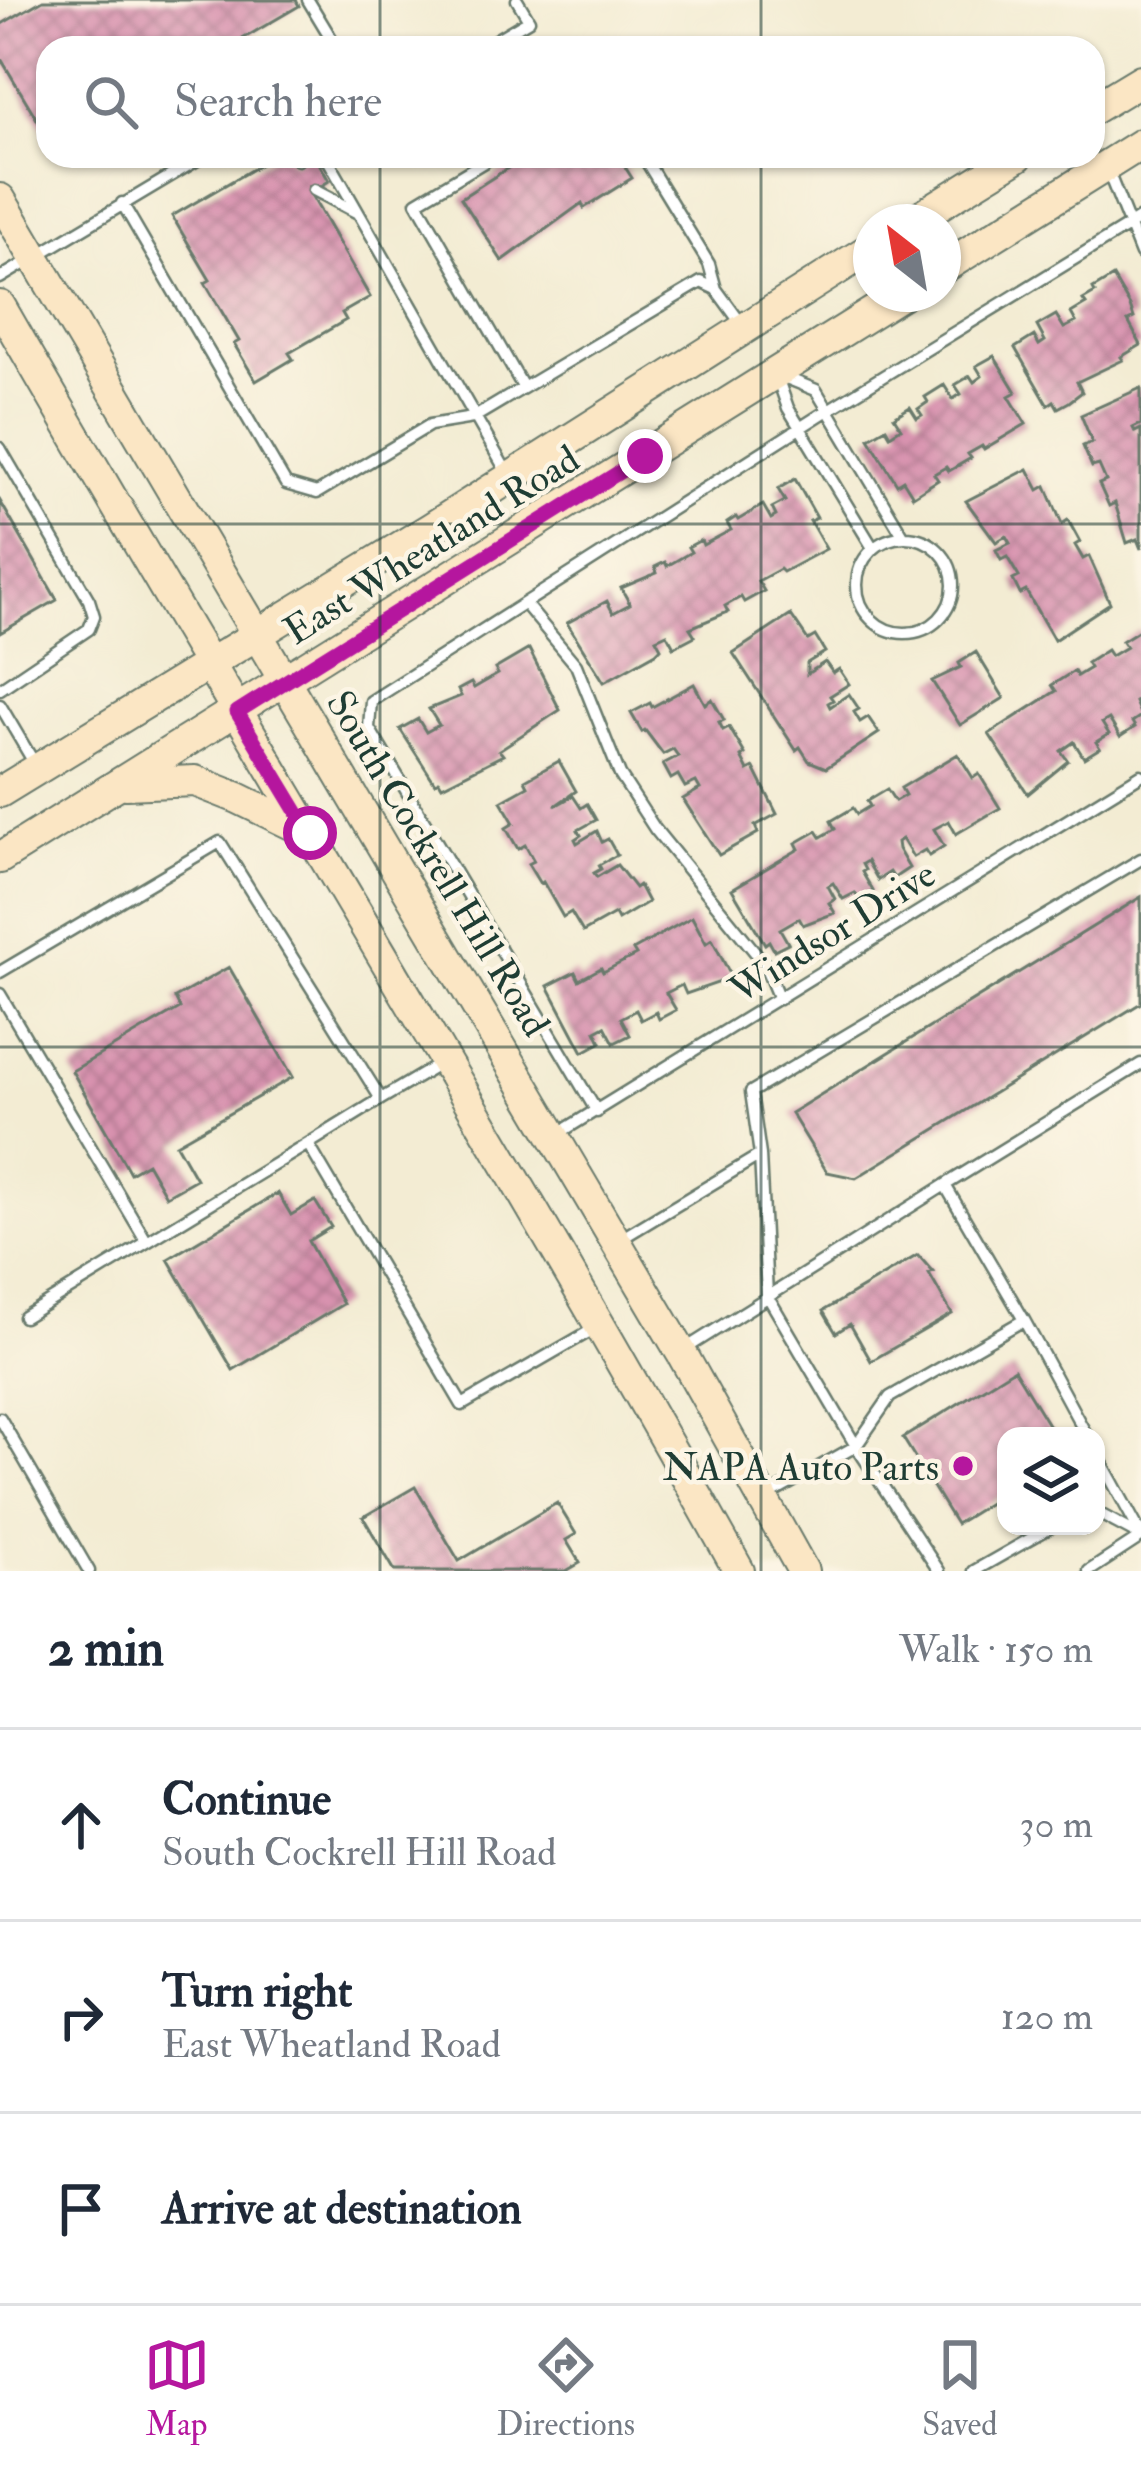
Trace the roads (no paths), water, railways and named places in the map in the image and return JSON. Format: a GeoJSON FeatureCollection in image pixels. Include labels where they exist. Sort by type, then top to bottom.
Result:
{"type":"FeatureCollection","features":[{"type":"Feature","properties":{"kind":"main road"},"geometry":{"type":"LineString","coordinates":[[1105,102],[1141,80]]}},
{"type":"Feature","properties":{"kind":"main road"},"geometry":{"type":"LineString","coordinates":[[1106,166],[1141,144]]}},
{"type":"Feature","properties":{"kind":"main road"},"geometry":{"type":"LineString","coordinates":[[940,204],[999,168]]}},
{"type":"Feature","properties":{"kind":"main road"},"geometry":{"type":"LineString","coordinates":[[961,257],[1103,168]]}},
{"type":"Feature","properties":{"kind":"main road","name":"South Cockrell Hill Road"},"geometry":{"type":"LineString","coordinates":[[0,199],[681,1352],[803,1571]]}},
{"type":"Feature","properties":{"kind":"main road","name":"East Wheatland Road"},"geometry":{"type":"LineString","coordinates":[[0,791],[510,478],[853,259]]}},
{"type":"Feature","properties":{"kind":"main road","name":"East Wheatland Road"},"geometry":{"type":"LineString","coordinates":[[0,858],[874,312]]}},
{"type":"Feature","properties":{"kind":"main road"},"geometry":{"type":"LineString","coordinates":[[3,316],[602,1324],[739,1571]]}},
{"type":"Feature","properties":{"kind":"main road"},"geometry":{"type":"LineString","coordinates":[[745,328],[776,374]]}},
{"type":"Feature","properties":{"kind":"main road"},"geometry":{"type":"LineString","coordinates":[[120,784],[194,782],[310,833]]}},
{"type":"Feature","properties":{"kind":"main road"},"geometry":{"type":"LineString","coordinates":[[446,1061],[493,1031]]}},
{"type":"Feature","properties":{"kind":"main road"},"geometry":{"type":"LineString","coordinates":[[634,1379],[681,1352]]}},
{"type":"Feature","properties":{"kind":"lane"},"geometry":{"type":"LineString","coordinates":[[308,0],[330,36]]}},
{"type":"Feature","properties":{"kind":"lane"},"geometry":{"type":"LineString","coordinates":[[502,36],[529,20],[517,0]]}},
{"type":"Feature","properties":{"kind":"lane"},"geometry":{"type":"LineString","coordinates":[[1106,166],[1141,254]]}},
{"type":"Feature","properties":{"kind":"lane"},"geometry":{"type":"LineString","coordinates":[[0,278],[183,168]]}},
{"type":"Feature","properties":{"kind":"lane"},"geometry":{"type":"LineString","coordinates":[[333,168],[510,478]]}},
{"type":"Feature","properties":{"kind":"lane"},"geometry":{"type":"LineString","coordinates":[[474,168],[416,202],[524,387]]}},
{"type":"Feature","properties":{"kind":"lane"},"geometry":{"type":"LineString","coordinates":[[650,168],[709,264],[716,289],[745,328]]}},
{"type":"Feature","properties":{"kind":"lane"},"geometry":{"type":"LineString","coordinates":[[314,190],[358,213]]}},
{"type":"Feature","properties":{"kind":"lane"},"geometry":{"type":"LineString","coordinates":[[122,203],[286,484],[317,493],[430,425],[473,418],[683,290],[701,282],[716,289]]}},
{"type":"Feature","properties":{"kind":"lane"},"geometry":{"type":"LineString","coordinates":[[597,1112],[369,728],[371,701],[828,410],[1141,218]]}},
{"type":"Feature","properties":{"kind":"lane"},"geometry":{"type":"LineString","coordinates":[[776,374],[816,390],[904,537]]}},
{"type":"Feature","properties":{"kind":"lane"},"geometry":{"type":"LineString","coordinates":[[776,374],[800,428],[873,548]]}},
{"type":"Feature","properties":{"kind":"lane"},"geometry":{"type":"LineString","coordinates":[[0,448],[94,616],[89,629],[0,689]]}},
{"type":"Feature","properties":{"kind":"lane"},"geometry":{"type":"LineString","coordinates":[[904,537],[934,546],[944,556],[953,582],[952,596],[939,619],[917,632],[891,632],[879,627],[861,606],[856,577],[873,548],[904,537]]}},
{"type":"Feature","properties":{"kind":"lane"},"geometry":{"type":"LineString","coordinates":[[525,604],[576,665],[620,775],[655,829],[754,949],[779,999]]}},
{"type":"Feature","properties":{"kind":"lane"},"geometry":{"type":"LineString","coordinates":[[0,705],[37,769]]}},
{"type":"Feature","properties":{"kind":"lane","name":"Windsor Drive"},"geometry":{"type":"LineString","coordinates":[[554,1137],[1141,775]]}},
{"type":"Feature","properties":{"kind":"lane"},"geometry":{"type":"LineString","coordinates":[[0,972],[220,842],[381,1099]]}},
{"type":"Feature","properties":{"kind":"lane"},"geometry":{"type":"LineString","coordinates":[[939,1571],[856,1445],[767,1294],[760,1154],[751,1092],[1141,859]]}},
{"type":"Feature","properties":{"kind":"lane"},"geometry":{"type":"LineString","coordinates":[[0,994],[148,1242]]}},
{"type":"Feature","properties":{"kind":"lane"},"geometry":{"type":"LineString","coordinates":[[24,1317],[446,1061]]}},
{"type":"Feature","properties":{"kind":"lane"},"geometry":{"type":"LineString","coordinates":[[681,1352],[1141,1064]]}},
{"type":"Feature","properties":{"kind":"lane"},"geometry":{"type":"LineString","coordinates":[[308,1144],[462,1406],[602,1324]]}},
{"type":"Feature","properties":{"kind":"lane"},"geometry":{"type":"LineString","coordinates":[[616,1241],[760,1154]]}},
{"type":"Feature","properties":{"kind":"lane"},"geometry":{"type":"LineString","coordinates":[[945,1185],[1082,1427]]}},
{"type":"Feature","properties":{"kind":"lane"},"geometry":{"type":"LineString","coordinates":[[763,1499],[856,1445],[890,1396],[1024,1320]]}},
{"type":"Feature","properties":{"kind":"lane"},"geometry":{"type":"LineString","coordinates":[[0,1418],[89,1571]]}},
{"type":"Feature","properties":{"kind":"lane"},"geometry":{"type":"LineString","coordinates":[[1105,1469],[1141,1536]]}},
{"type":"Feature","properties":{"kind":"lane"},"geometry":{"type":"LineString","coordinates":[[1105,1517],[1141,1536]]}},
{"type":"Feature","properties":{"kind":"lane"},"geometry":{"type":"LineString","coordinates":[[974,1571],[1037,1535]]}},
{"type":"Feature","properties":{"kind":"lane"},"geometry":{"type":"LineString","coordinates":[[1098,1569],[1141,1536]]}},
{"type":"Feature","properties":{"kind":"place","name":"NAPA Auto Parts"},"geometry":{"type":"Point","coordinates":[963,1466]}}]}
